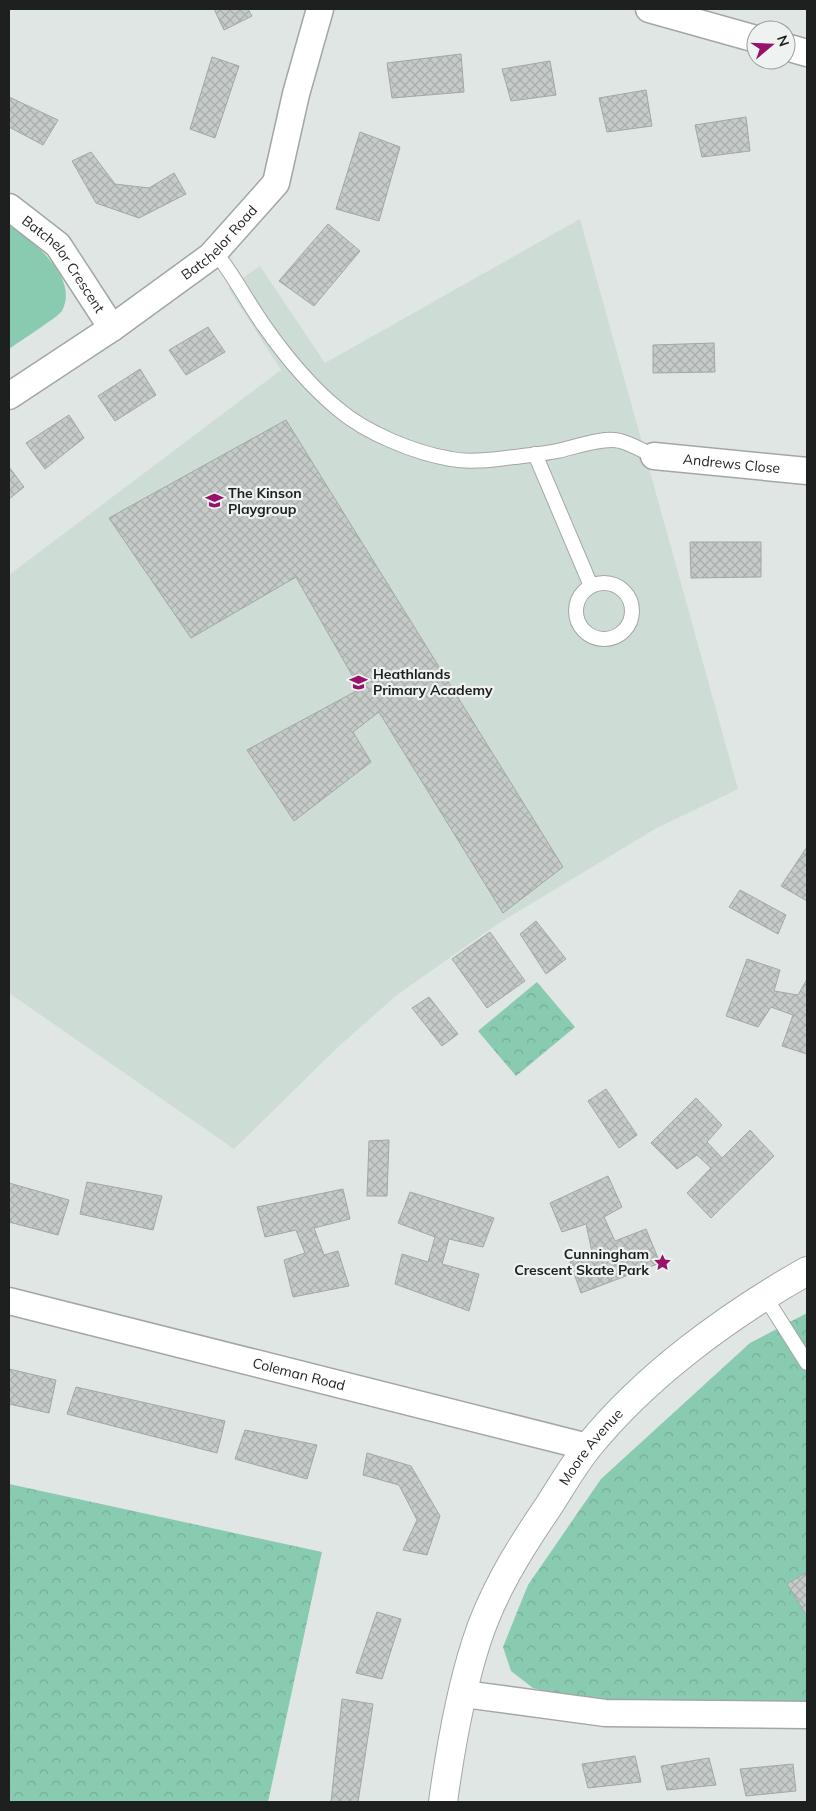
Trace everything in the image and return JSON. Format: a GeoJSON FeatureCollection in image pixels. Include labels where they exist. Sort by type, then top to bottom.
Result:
{"type":"FeatureCollection","features":[{"type":"Feature","properties":{"kind":"street","name":"Batchelor Road"},"geometry":{"type":"LineString","coordinates":[[9,396],[112,328],[215,252],[276,183],[296,94],[320,9]]}},
{"type":"Feature","properties":{"kind":"street"},"geometry":{"type":"LineString","coordinates":[[649,9],[746,36]]}},
{"type":"Feature","properties":{"kind":"street","name":"Batchelor Crescent"},"geometry":{"type":"LineString","coordinates":[[9,208],[58,245],[112,328]]}},
{"type":"Feature","properties":{"kind":"street","name":"Andrews Close"},"geometry":{"type":"LineString","coordinates":[[654,456],[807,470]]}},
{"type":"Feature","properties":{"kind":"street","name":"Moore Avenue"},"geometry":{"type":"LineString","coordinates":[[443,1802],[448,1767],[476,1643],[500,1585],[530,1534],[588,1447],[637,1394],[705,1336],[764,1295],[807,1271]]}},
{"type":"Feature","properties":{"kind":"street","name":"Coleman Road"},"geometry":{"type":"LineString","coordinates":[[9,1301],[588,1447]]}},
{"type":"Feature","properties":{"kind":"street"},"geometry":{"type":"LineString","coordinates":[[464,1694],[605,1713],[807,1715]]}},
{"type":"Feature","properties":{"kind":"lane"},"geometry":{"type":"LineString","coordinates":[[215,252],[231,271],[264,326],[287,357],[312,385],[339,410],[380,436],[411,449],[452,459],[481,460],[535,454],[596,442],[618,440],[654,456]]}},
{"type":"Feature","properties":{"kind":"lane"},"geometry":{"type":"LineString","coordinates":[[535,454],[591,586]]}},
{"type":"Feature","properties":{"kind":"lane"},"geometry":{"type":"LineString","coordinates":[[608,583],[618,587],[627,594],[632,604],[632,616],[628,626],[621,634],[609,639],[598,639],[586,633],[579,624],[576,612],[578,600],[591,586],[608,583]]}},
{"type":"Feature","properties":{"kind":"lane"},"geometry":{"type":"LineString","coordinates":[[764,1295],[807,1363]]}},
{"type":"Feature","properties":{"kind":"shaded area","name":"Heathlands Primary Academy"},"geometry":{"type":"Polygon","coordinates":[[[580,219],[738,789],[655,829],[496,925],[397,995],[338,1047],[234,1149],[9,993],[9,575],[281,370],[228,288],[260,266],[325,363],[580,219]]]}},
{"type":"Feature","properties":{"kind":"green space"},"geometry":{"type":"Polygon","coordinates":[[[9,223],[29,239],[51,261],[64,285],[66,298],[62,311],[59,314],[9,349],[9,223]]]}},
{"type":"Feature","properties":{"kind":"green space"},"geometry":{"type":"Polygon","coordinates":[[[537,982],[575,1027],[516,1076],[478,1031],[537,982]]]}},
{"type":"Feature","properties":{"kind":"green space"},"geometry":{"type":"Polygon","coordinates":[[[807,1313],[807,1715],[590,1702],[533,1688],[511,1671],[503,1647],[528,1585],[601,1479],[750,1343],[807,1313]]]}},
{"type":"Feature","properties":{"kind":"green space"},"geometry":{"type":"Polygon","coordinates":[[[9,1484],[322,1552],[268,1802],[9,1802],[9,1484]]]}},
{"type":"Feature","properties":{"kind":"building"},"geometry":{"type":"Polygon","coordinates":[[[214,9],[248,9],[252,16],[224,30],[214,9]]]}},
{"type":"Feature","properties":{"kind":"building"},"geometry":{"type":"Polygon","coordinates":[[[461,54],[464,92],[392,98],[387,63],[461,54]]]}},
{"type":"Feature","properties":{"kind":"building"},"geometry":{"type":"Polygon","coordinates":[[[212,57],[239,66],[215,138],[190,129],[212,57]]]}},
{"type":"Feature","properties":{"kind":"building"},"geometry":{"type":"Polygon","coordinates":[[[550,61],[556,95],[511,101],[502,69],[550,61]]]}},
{"type":"Feature","properties":{"kind":"building"},"geometry":{"type":"Polygon","coordinates":[[[646,90],[652,126],[607,132],[599,98],[646,90]]]}},
{"type":"Feature","properties":{"kind":"building"},"geometry":{"type":"Polygon","coordinates":[[[9,97],[58,120],[43,145],[9,127],[9,97]]]}},
{"type":"Feature","properties":{"kind":"building"},"geometry":{"type":"Polygon","coordinates":[[[746,117],[750,151],[702,157],[695,125],[746,117]]]}},
{"type":"Feature","properties":{"kind":"building"},"geometry":{"type":"Polygon","coordinates":[[[360,132],[400,147],[379,221],[336,209],[360,132]]]}},
{"type":"Feature","properties":{"kind":"building"},"geometry":{"type":"Polygon","coordinates":[[[91,152],[115,184],[149,188],[174,173],[186,194],[139,218],[96,203],[72,161],[91,152]]]}},
{"type":"Feature","properties":{"kind":"building"},"geometry":{"type":"Polygon","coordinates":[[[328,224],[360,251],[314,306],[279,281],[328,224]]]}},
{"type":"Feature","properties":{"kind":"building"},"geometry":{"type":"Polygon","coordinates":[[[208,327],[225,352],[186,375],[169,350],[208,327]]]}},
{"type":"Feature","properties":{"kind":"building"},"geometry":{"type":"Polygon","coordinates":[[[714,343],[715,372],[653,373],[653,345],[714,343]]]}},
{"type":"Feature","properties":{"kind":"building"},"geometry":{"type":"Polygon","coordinates":[[[140,369],[156,395],[115,421],[98,396],[140,369]]]}},
{"type":"Feature","properties":{"kind":"building"},"geometry":{"type":"Polygon","coordinates":[[[69,415],[84,438],[45,469],[26,443],[69,415]]]}},
{"type":"Feature","properties":{"kind":"building"},"geometry":{"type":"Polygon","coordinates":[[[286,420],[563,867],[503,913],[379,712],[353,732],[371,762],[294,821],[247,750],[360,689],[296,577],[191,638],[109,518],[286,420]]]}},
{"type":"Feature","properties":{"kind":"building"},"geometry":{"type":"Polygon","coordinates":[[[9,467],[24,487],[9,499],[9,467]]]}},
{"type":"Feature","properties":{"kind":"building"},"geometry":{"type":"Polygon","coordinates":[[[690,542],[761,542],[761,577],[691,578],[690,542]]]}},
{"type":"Feature","properties":{"kind":"building"},"geometry":{"type":"Polygon","coordinates":[[[807,847],[807,901],[781,886],[807,847]]]}},
{"type":"Feature","properties":{"kind":"building"},"geometry":{"type":"Polygon","coordinates":[[[740,890],[786,915],[778,934],[729,907],[740,890]]]}},
{"type":"Feature","properties":{"kind":"building"},"geometry":{"type":"Polygon","coordinates":[[[536,921],[566,959],[546,974],[520,934],[536,921]]]}},
{"type":"Feature","properties":{"kind":"building"},"geometry":{"type":"Polygon","coordinates":[[[490,932],[525,981],[487,1008],[452,959],[490,932]]]}},
{"type":"Feature","properties":{"kind":"building"},"geometry":{"type":"Polygon","coordinates":[[[747,959],[780,970],[774,991],[798,995],[807,979],[807,1054],[782,1046],[793,1015],[771,1007],[758,1027],[726,1016],[747,959]]]}},
{"type":"Feature","properties":{"kind":"building"},"geometry":{"type":"Polygon","coordinates":[[[429,997],[458,1034],[442,1046],[412,1008],[429,997]]]}},
{"type":"Feature","properties":{"kind":"building"},"geometry":{"type":"Polygon","coordinates":[[[606,1089],[637,1135],[619,1148],[588,1101],[606,1089]]]}},
{"type":"Feature","properties":{"kind":"building"},"geometry":{"type":"Polygon","coordinates":[[[696,1098],[722,1125],[707,1142],[722,1158],[750,1130],[774,1156],[711,1218],[687,1193],[711,1168],[697,1155],[677,1169],[651,1143],[696,1098]]]}},
{"type":"Feature","properties":{"kind":"building"},"geometry":{"type":"Polygon","coordinates":[[[389,1140],[387,1196],[367,1196],[369,1141],[389,1140]]]}},
{"type":"Feature","properties":{"kind":"building"},"geometry":{"type":"Polygon","coordinates":[[[608,1176],[622,1207],[604,1217],[615,1241],[646,1229],[660,1263],[581,1293],[570,1262],[592,1252],[586,1224],[562,1232],[550,1203],[608,1176]]]}},
{"type":"Feature","properties":{"kind":"building"},"geometry":{"type":"Polygon","coordinates":[[[87,1182],[162,1196],[153,1230],[80,1214],[87,1182]]]}},
{"type":"Feature","properties":{"kind":"building"},"geometry":{"type":"Polygon","coordinates":[[[9,1183],[69,1200],[58,1235],[9,1222],[9,1183]]]}},
{"type":"Feature","properties":{"kind":"building"},"geometry":{"type":"Polygon","coordinates":[[[343,1189],[350,1219],[314,1228],[324,1255],[338,1251],[349,1286],[293,1297],[284,1260],[305,1253],[296,1230],[265,1237],[257,1207],[343,1189]]]}},
{"type":"Feature","properties":{"kind":"building"},"geometry":{"type":"Polygon","coordinates":[[[410,1192],[494,1218],[483,1247],[449,1239],[442,1264],[479,1274],[469,1311],[395,1284],[402,1254],[428,1262],[435,1237],[398,1223],[410,1192]]]}},
{"type":"Feature","properties":{"kind":"building"},"geometry":{"type":"Polygon","coordinates":[[[9,1369],[56,1380],[49,1413],[9,1404],[9,1369]]]}},
{"type":"Feature","properties":{"kind":"building"},"geometry":{"type":"Polygon","coordinates":[[[76,1387],[225,1421],[217,1453],[67,1414],[76,1387]]]}},
{"type":"Feature","properties":{"kind":"building"},"geometry":{"type":"Polygon","coordinates":[[[245,1430],[317,1445],[307,1479],[235,1459],[245,1430]]]}},
{"type":"Feature","properties":{"kind":"building"},"geometry":{"type":"Polygon","coordinates":[[[367,1453],[411,1466],[440,1516],[427,1555],[403,1550],[417,1520],[399,1485],[363,1475],[367,1453]]]}},
{"type":"Feature","properties":{"kind":"building"},"geometry":{"type":"Polygon","coordinates":[[[807,1572],[807,1616],[787,1584],[807,1572]]]}},
{"type":"Feature","properties":{"kind":"building"},"geometry":{"type":"Polygon","coordinates":[[[377,1612],[401,1619],[382,1679],[356,1673],[377,1612]]]}},
{"type":"Feature","properties":{"kind":"building"},"geometry":{"type":"Polygon","coordinates":[[[342,1699],[373,1704],[358,1802],[331,1802],[342,1699]]]}},
{"type":"Feature","properties":{"kind":"building"},"geometry":{"type":"Polygon","coordinates":[[[635,1756],[641,1782],[588,1788],[582,1764],[635,1756]]]}},
{"type":"Feature","properties":{"kind":"building"},"geometry":{"type":"Polygon","coordinates":[[[709,1758],[716,1785],[667,1790],[661,1766],[709,1758]]]}},
{"type":"Feature","properties":{"kind":"building"},"geometry":{"type":"Polygon","coordinates":[[[793,1764],[796,1791],[746,1796],[740,1769],[793,1764]]]}},
{"type":"Feature","properties":{"kind":"place","name":"The Kinson Playgroup"},"geometry":{"type":"Point","coordinates":[214,501]}},
{"type":"Feature","properties":{"kind":"place","name":"Heathlands Primary Academy"},"geometry":{"type":"Point","coordinates":[359,682]}},
{"type":"Feature","properties":{"kind":"place","name":"Cunningham Crescent Skate Park"},"geometry":{"type":"Point","coordinates":[663,1262]}}]}
